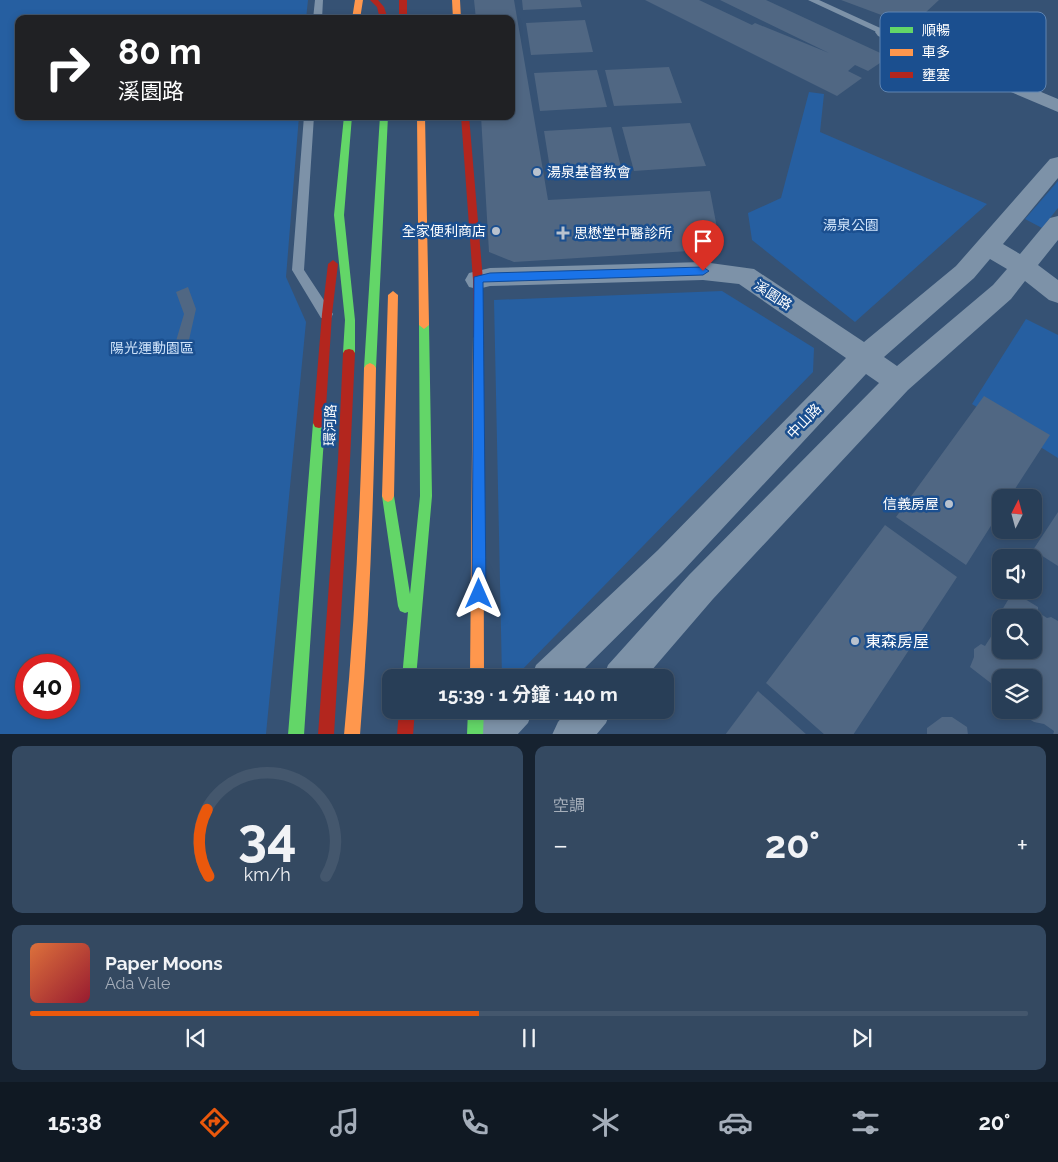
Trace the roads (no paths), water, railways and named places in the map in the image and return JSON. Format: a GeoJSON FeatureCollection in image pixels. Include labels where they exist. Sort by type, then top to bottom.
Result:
{"type":"FeatureCollection","features":[{"type":"Feature","properties":{"kind":"main road"},"geometry":{"type":"LineString","coordinates":[[357,15],[359,0]]}},
{"type":"Feature","properties":{"kind":"main road"},"geometry":{"type":"LineString","coordinates":[[374,0],[383,15]]}},
{"type":"Feature","properties":{"kind":"main road"},"geometry":{"type":"LineString","coordinates":[[403,0],[404,15]]}},
{"type":"Feature","properties":{"kind":"main road"},"geometry":{"type":"LineString","coordinates":[[456,0],[458,15]]}},
{"type":"Feature","properties":{"kind":"main road","name":"環河路"},"geometry":{"type":"LineString","coordinates":[[326,734],[344,460],[350,320],[339,215],[348,120]]}},
{"type":"Feature","properties":{"kind":"main road"},"geometry":{"type":"LineString","coordinates":[[352,734],[358,670],[365,535],[370,377],[384,120]]}},
{"type":"Feature","properties":{"kind":"main road"},"geometry":{"type":"LineString","coordinates":[[410,669],[426,496],[421,120]]}},
{"type":"Feature","properties":{"kind":"main road"},"geometry":{"type":"LineString","coordinates":[[465,120],[478,280],[477,669]]}},
{"type":"Feature","properties":{"kind":"main road"},"geometry":{"type":"LineString","coordinates":[[296,734],[326,314],[339,215]]}},
{"type":"Feature","properties":{"kind":"main road"},"geometry":{"type":"LineString","coordinates":[[393,282],[388,499],[411,644]]}},
{"type":"Feature","properties":{"kind":"main road"},"geometry":{"type":"LineString","coordinates":[[405,734],[406,719]]}},
{"type":"Feature","properties":{"kind":"main road"},"geometry":{"type":"LineString","coordinates":[[475,734],[476,719]]}},
{"type":"Feature","properties":{"kind":"street"},"geometry":{"type":"LineString","coordinates":[[1025,92],[1058,106]]}},
{"type":"Feature","properties":{"kind":"street","name":"中山路"},"geometry":{"type":"LineString","coordinates":[[558,669],[670,561],[864,358],[965,272],[1058,164]]}},
{"type":"Feature","properties":{"kind":"street"},"geometry":{"type":"LineString","coordinates":[[629,669],[701,587],[898,382],[1002,292],[1058,224]]}},
{"type":"Feature","properties":{"kind":"street"},"geometry":{"type":"LineString","coordinates":[[988,246],[1023,267],[1058,293]]}},
{"type":"Feature","properties":{"kind":"street","name":"溪園路"},"geometry":{"type":"LineString","coordinates":[[478,280],[490,277],[703,271],[745,276],[840,339],[898,382]]}},
{"type":"Feature","properties":{"kind":"street"},"geometry":{"type":"LineString","coordinates":[[490,734],[506,719]]}},
{"type":"Feature","properties":{"kind":"street"},"geometry":{"type":"LineString","coordinates":[[571,734],[585,719]]}},
{"type":"Feature","properties":{"kind":"lane"},"geometry":{"type":"LineString","coordinates":[[317,15],[319,0]]}},
{"type":"Feature","properties":{"kind":"lane"},"geometry":{"type":"LineString","coordinates":[[812,0],[880,30]]}},
{"type":"Feature","properties":{"kind":"lane"},"geometry":{"type":"LineString","coordinates":[[309,120],[298,270],[326,314]]}},
{"type":"Feature","properties":{"kind":"place","name":"湯泉基督教會"},"geometry":{"type":"Point","coordinates":[537,172]}},
{"type":"Feature","properties":{"kind":"place","name":"全家便利商店"},"geometry":{"type":"Point","coordinates":[496,231]}},
{"type":"Feature","properties":{"kind":"place","name":"思懋堂中醫診所"},"geometry":{"type":"Point","coordinates":[563,233]}},
{"type":"Feature","properties":{"kind":"place","name":"信義房屋"},"geometry":{"type":"Point","coordinates":[949,504]}},
{"type":"Feature","properties":{"kind":"place","name":"東森房屋"},"geometry":{"type":"Point","coordinates":[855,641]}},
{"type":"Feature","properties":{"kind":"park label","name":"湯泉公園"},"geometry":{"type":"Point","coordinates":[851,225]}},
{"type":"Feature","properties":{"kind":"park label","name":"陽光運動園區"},"geometry":{"type":"Point","coordinates":[152,348]}}]}
